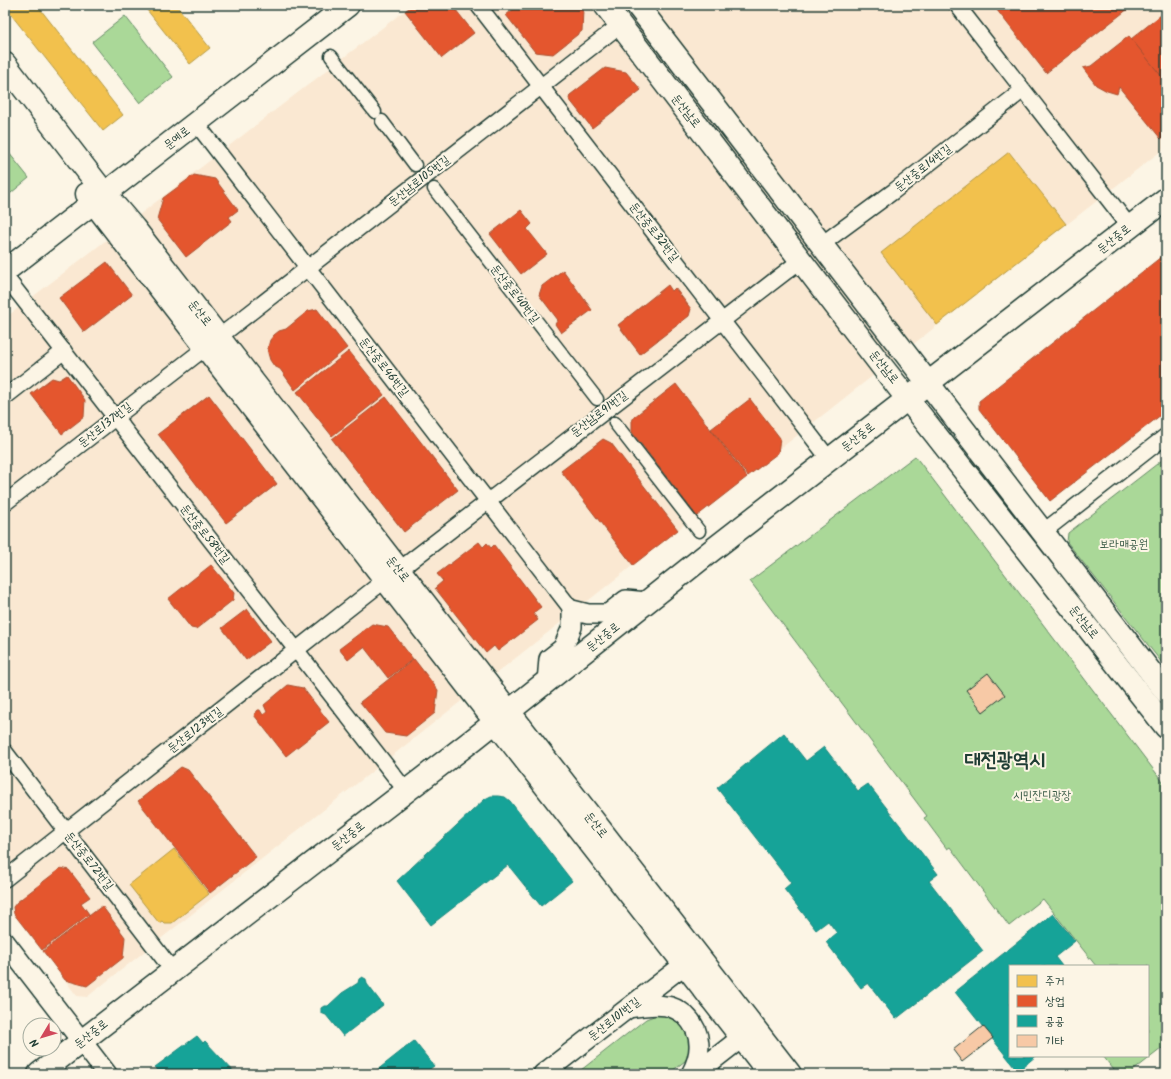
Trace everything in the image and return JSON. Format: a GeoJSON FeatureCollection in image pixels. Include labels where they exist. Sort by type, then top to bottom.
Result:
{"type":"FeatureCollection","features":[{"type":"Feature","properties":{"kind":"main road","name":"문예로"},"geometry":{"type":"LineString","coordinates":[[5,271],[348,5]]}},
{"type":"Feature","properties":{"kind":"main road","name":"둔산남로"},"geometry":{"type":"LineString","coordinates":[[605,5],[801,260],[1166,727]]}},
{"type":"Feature","properties":{"kind":"main road","name":"둔산남로"},"geometry":{"type":"LineString","coordinates":[[641,6],[928,383],[1166,692]]}},
{"type":"Feature","properties":{"kind":"main road","name":"둔산로"},"geometry":{"type":"LineString","coordinates":[[5,64],[99,198]]}},
{"type":"Feature","properties":{"kind":"main road","name":"둔산로"},"geometry":{"type":"LineString","coordinates":[[5,88],[99,198],[212,342],[748,1033],[770,1074]]}},
{"type":"Feature","properties":{"kind":"main road","name":"둔산중로"},"geometry":{"type":"LineString","coordinates":[[39,1074],[502,717],[830,459],[1166,199]]}},
{"type":"Feature","properties":{"kind":"main road","name":"둔산로"},"geometry":{"type":"LineString","coordinates":[[502,717],[685,964],[748,1033],[790,1074]]}},
{"type":"Feature","properties":{"kind":"street","name":"둔산중로32번길"},"geometry":{"type":"LineString","coordinates":[[478,5],[830,459]]}},
{"type":"Feature","properties":{"kind":"street"},"geometry":{"type":"LineString","coordinates":[[957,5],[1130,227]]}},
{"type":"Feature","properties":{"kind":"street","name":"둔산남로105번길"},"geometry":{"type":"LineString","coordinates":[[212,342],[620,25]]}},
{"type":"Feature","properties":{"kind":"street"},"geometry":{"type":"LineString","coordinates":[[331,56],[416,165]]}},
{"type":"Feature","properties":{"kind":"street","name":"둔산중로14번길"},"geometry":{"type":"LineString","coordinates":[[822,244],[894,191],[1023,90]]}},
{"type":"Feature","properties":{"kind":"street","name":"둔산중로46번길"},"geometry":{"type":"LineString","coordinates":[[196,123],[572,610]]}},
{"type":"Feature","properties":{"kind":"street","name":"둔산중로40번길"},"geometry":{"type":"LineString","coordinates":[[434,189],[597,399]]}},
{"type":"Feature","properties":{"kind":"street","name":"둔산남로91번길"},"geometry":{"type":"LineString","coordinates":[[392,575],[801,260]]}},
{"type":"Feature","properties":{"kind":"street","name":"둔산중로58번길"},"geometry":{"type":"LineString","coordinates":[[5,276],[406,791]]}},
{"type":"Feature","properties":{"kind":"street","name":"둔산로137번길"},"geometry":{"type":"LineString","coordinates":[[5,503],[212,342]]}},
{"type":"Feature","properties":{"kind":"street"},"geometry":{"type":"LineString","coordinates":[[5,397],[64,351]]}},
{"type":"Feature","properties":{"kind":"street"},"geometry":{"type":"LineString","coordinates":[[616,423],[699,530]]}},
{"type":"Feature","properties":{"kind":"street"},"geometry":{"type":"LineString","coordinates":[[1043,532],[1166,436]]}},
{"type":"Feature","properties":{"kind":"street","name":"둔산로123번길"},"geometry":{"type":"LineString","coordinates":[[5,879],[392,575]]}},
{"type":"Feature","properties":{"kind":"street"},"geometry":{"type":"LineString","coordinates":[[547,682],[550,659],[563,648],[572,627],[572,610],[588,614],[608,614],[626,600],[647,602]]}},
{"type":"Feature","properties":{"kind":"street","name":"둔산중로72번길"},"geometry":{"type":"LineString","coordinates":[[5,752],[173,970]]}},
{"type":"Feature","properties":{"kind":"street"},"geometry":{"type":"LineString","coordinates":[[5,942],[107,1074]]}},
{"type":"Feature","properties":{"kind":"street","name":"둔산로101번길"},"geometry":{"type":"LineString","coordinates":[[543,1074],[685,964]]}},
{"type":"Feature","properties":{"kind":"street"},"geometry":{"type":"LineString","coordinates":[[629,1008],[653,1005],[667,1006],[680,1011],[691,1021],[697,1032],[700,1044],[699,1056],[691,1074]]}},
{"type":"Feature","properties":{"kind":"street"},"geometry":{"type":"LineString","coordinates":[[695,1074],[748,1033]]}},
{"type":"Feature","properties":{"kind":"shaded area"},"geometry":{"type":"Polygon","coordinates":[[[412,5],[1166,5],[1166,147],[852,392],[87,997],[77,996],[5,902],[5,318],[412,5]]]}},
{"type":"Feature","properties":{"kind":"green space"},"geometry":{"type":"Polygon","coordinates":[[[125,16],[173,77],[140,103],[92,42],[125,16]]]}},
{"type":"Feature","properties":{"kind":"green space"},"geometry":{"type":"Polygon","coordinates":[[[5,148],[29,178],[5,198],[5,148]]]}},
{"type":"Feature","properties":{"kind":"green space","name":"시민잔디광장"},"geometry":{"type":"Polygon","coordinates":[[[915,456],[1166,786],[1166,1045],[1129,1074],[1117,1074],[1104,1057],[1149,1057],[1149,965],[1095,965],[1043,899],[1009,926],[950,847],[947,849],[924,818],[927,816],[750,581],[915,456]]]}},
{"type":"Feature","properties":{"kind":"green space","name":"보라매공원"},"geometry":{"type":"Polygon","coordinates":[[[1166,457],[1166,668],[1067,542],[1068,533],[1166,457]]]}},
{"type":"Feature","properties":{"kind":"green space"},"geometry":{"type":"Polygon","coordinates":[[[659,1014],[674,1016],[691,1036],[689,1054],[685,1061],[668,1074],[576,1074],[646,1019],[659,1014]]]}},
{"type":"Feature","properties":{"kind":"building: 주거"},"geometry":{"type":"Polygon","coordinates":[[[5,5],[37,5],[123,115],[103,131],[5,7],[5,5]]]}},
{"type":"Feature","properties":{"kind":"building: 주거"},"geometry":{"type":"Polygon","coordinates":[[[143,5],[176,5],[210,48],[190,64],[143,5]]]}},
{"type":"Feature","properties":{"kind":"building: 주거"},"geometry":{"type":"Polygon","coordinates":[[[1009,152],[1066,224],[937,325],[881,253],[1009,152]]]}},
{"type":"Feature","properties":{"kind":"building: 주거"},"geometry":{"type":"Polygon","coordinates":[[[174,849],[209,894],[172,923],[164,923],[162,921],[159,923],[129,885],[174,849]]]}},
{"type":"Feature","properties":{"kind":"building: 상업"},"geometry":{"type":"Polygon","coordinates":[[[413,5],[452,5],[474,33],[442,58],[405,11],[413,5]]]}},
{"type":"Feature","properties":{"kind":"building: 상업"},"geometry":{"type":"Polygon","coordinates":[[[519,5],[579,5],[583,10],[582,31],[553,54],[535,52],[506,15],[519,5]]]}},
{"type":"Feature","properties":{"kind":"building: 상업"},"geometry":{"type":"Polygon","coordinates":[[[993,5],[1133,5],[1046,73],[993,5]]]}},
{"type":"Feature","properties":{"kind":"building: 상업"},"geometry":{"type":"Polygon","coordinates":[[[1166,11],[1166,82],[1131,39],[1166,11]]]}},
{"type":"Feature","properties":{"kind":"building: 상업"},"geometry":{"type":"Polygon","coordinates":[[[1129,36],[1166,82],[1166,135],[1161,139],[1119,87],[1117,94],[1107,91],[1096,85],[1083,68],[1091,66],[1129,36]]]}},
{"type":"Feature","properties":{"kind":"building: 상업"},"geometry":{"type":"Polygon","coordinates":[[[605,68],[626,72],[641,90],[592,128],[569,99],[570,95],[605,68]]]}},
{"type":"Feature","properties":{"kind":"building: 상업"},"geometry":{"type":"Polygon","coordinates":[[[194,175],[215,179],[238,210],[229,217],[232,221],[186,257],[157,219],[163,198],[194,175]]]}},
{"type":"Feature","properties":{"kind":"building: 상업"},"geometry":{"type":"Polygon","coordinates":[[[521,210],[532,224],[527,229],[547,254],[521,274],[490,234],[521,210]]]}},
{"type":"Feature","properties":{"kind":"building: 상업"},"geometry":{"type":"Polygon","coordinates":[[[1166,253],[1166,411],[1050,501],[979,409],[979,401],[1166,253]]]}},
{"type":"Feature","properties":{"kind":"building: 상업"},"geometry":{"type":"Polygon","coordinates":[[[107,262],[132,295],[84,332],[59,298],[107,262]]]}},
{"type":"Feature","properties":{"kind":"building: 상업"},"geometry":{"type":"Polygon","coordinates":[[[563,270],[592,310],[561,333],[555,324],[558,320],[539,295],[542,286],[563,270]]]}},
{"type":"Feature","properties":{"kind":"building: 상업"},"geometry":{"type":"Polygon","coordinates":[[[668,285],[672,291],[675,288],[691,309],[689,316],[640,354],[618,325],[668,285]]]}},
{"type":"Feature","properties":{"kind":"building: 상업"},"geometry":{"type":"Polygon","coordinates":[[[317,309],[347,348],[295,390],[280,369],[274,366],[270,360],[268,347],[270,340],[279,331],[286,329],[308,311],[317,309]]]}},
{"type":"Feature","properties":{"kind":"building: 상업"},"geometry":{"type":"Polygon","coordinates":[[[349,351],[384,395],[332,436],[297,392],[349,351]]]}},
{"type":"Feature","properties":{"kind":"building: 상업"},"geometry":{"type":"Polygon","coordinates":[[[67,375],[85,400],[84,417],[62,434],[31,394],[52,378],[59,380],[67,375]]]}},
{"type":"Feature","properties":{"kind":"building: 상업"},"geometry":{"type":"Polygon","coordinates":[[[676,384],[747,477],[697,516],[632,432],[632,421],[634,417],[676,384]]]}},
{"type":"Feature","properties":{"kind":"building: 상업"},"geometry":{"type":"Polygon","coordinates":[[[209,395],[277,484],[226,523],[158,434],[209,395]]]}},
{"type":"Feature","properties":{"kind":"building: 상업"},"geometry":{"type":"Polygon","coordinates":[[[386,397],[458,490],[404,532],[332,439],[386,397]]]}},
{"type":"Feature","properties":{"kind":"building: 상업"},"geometry":{"type":"Polygon","coordinates":[[[750,399],[780,438],[778,453],[748,476],[711,429],[750,399]]]}},
{"type":"Feature","properties":{"kind":"building: 상업"},"geometry":{"type":"Polygon","coordinates":[[[603,439],[611,443],[678,530],[633,565],[561,471],[603,439]]]}},
{"type":"Feature","properties":{"kind":"building: 상업"},"geometry":{"type":"Polygon","coordinates":[[[479,542],[483,547],[487,543],[491,548],[494,545],[541,607],[533,613],[538,620],[498,651],[494,646],[486,653],[435,588],[443,581],[437,574],[479,542]]]}},
{"type":"Feature","properties":{"kind":"building: 상업"},"geometry":{"type":"Polygon","coordinates":[[[211,565],[234,593],[233,600],[196,629],[191,628],[168,599],[211,565]]]}},
{"type":"Feature","properties":{"kind":"building: 상업"},"geometry":{"type":"Polygon","coordinates":[[[247,609],[271,641],[246,660],[222,628],[247,609]]]}},
{"type":"Feature","properties":{"kind":"building: 상업"},"geometry":{"type":"Polygon","coordinates":[[[372,624],[388,627],[413,659],[388,678],[364,647],[348,660],[339,649],[372,624]]]}},
{"type":"Feature","properties":{"kind":"building: 상업"},"geometry":{"type":"Polygon","coordinates":[[[414,659],[438,690],[435,713],[406,736],[385,733],[360,702],[414,659]]]}},
{"type":"Feature","properties":{"kind":"building: 상업"},"geometry":{"type":"Polygon","coordinates":[[[288,685],[303,688],[329,722],[286,756],[254,715],[258,710],[260,710],[263,715],[267,712],[264,705],[288,685]]]}},
{"type":"Feature","properties":{"kind":"building: 상업"},"geometry":{"type":"Polygon","coordinates":[[[181,767],[188,770],[256,857],[210,893],[138,801],[181,767]]]}},
{"type":"Feature","properties":{"kind":"building: 상업"},"geometry":{"type":"Polygon","coordinates":[[[61,868],[69,870],[90,897],[81,903],[89,914],[42,950],[14,914],[13,907],[17,902],[61,868]]]}},
{"type":"Feature","properties":{"kind":"building: 상업"},"geometry":{"type":"Polygon","coordinates":[[[102,906],[125,937],[123,958],[87,986],[65,980],[43,951],[102,906]]]}},
{"type":"Feature","properties":{"kind":"building: 공공"},"geometry":{"type":"Polygon","coordinates":[[[784,733],[806,761],[824,747],[858,791],[868,784],[938,874],[929,881],[983,951],[896,1019],[868,983],[861,988],[826,942],[837,933],[828,921],[816,930],[784,889],[791,883],[717,788],[784,733]]]}},
{"type":"Feature","properties":{"kind":"building: 공공"},"geometry":{"type":"Polygon","coordinates":[[[491,796],[505,797],[510,801],[572,881],[541,906],[508,865],[431,925],[397,881],[485,799],[491,796]]]}},
{"type":"Feature","properties":{"kind":"building: 공공"},"geometry":{"type":"Polygon","coordinates":[[[1053,914],[1075,941],[1055,957],[1061,965],[1009,965],[1009,1057],[1035,1057],[1018,1071],[955,992],[1053,914]]]}},
{"type":"Feature","properties":{"kind":"building: 공공"},"geometry":{"type":"Polygon","coordinates":[[[362,977],[366,979],[367,984],[383,1005],[343,1036],[326,1015],[321,1013],[321,1008],[328,1006],[342,993],[358,983],[359,979],[362,977]]]}},
{"type":"Feature","properties":{"kind":"building: 공공"},"geometry":{"type":"Polygon","coordinates":[[[197,1036],[203,1043],[205,1041],[236,1074],[161,1074],[155,1067],[197,1036]]]}},
{"type":"Feature","properties":{"kind":"building: 공공"},"geometry":{"type":"Polygon","coordinates":[[[414,1041],[434,1066],[423,1074],[378,1074],[376,1071],[414,1041]]]}},
{"type":"Feature","properties":{"kind":"building: 기타"},"geometry":{"type":"Polygon","coordinates":[[[988,673],[1005,695],[983,712],[966,690],[988,673]]]}},
{"type":"Feature","properties":{"kind":"building: 기타"},"geometry":{"type":"Polygon","coordinates":[[[983,1026],[993,1038],[962,1062],[953,1050],[983,1026]]]}},
{"type":"Feature","properties":{"kind":"district","name":"대전광역시"},"geometry":{"type":"Point","coordinates":[1005,761]}}]}
